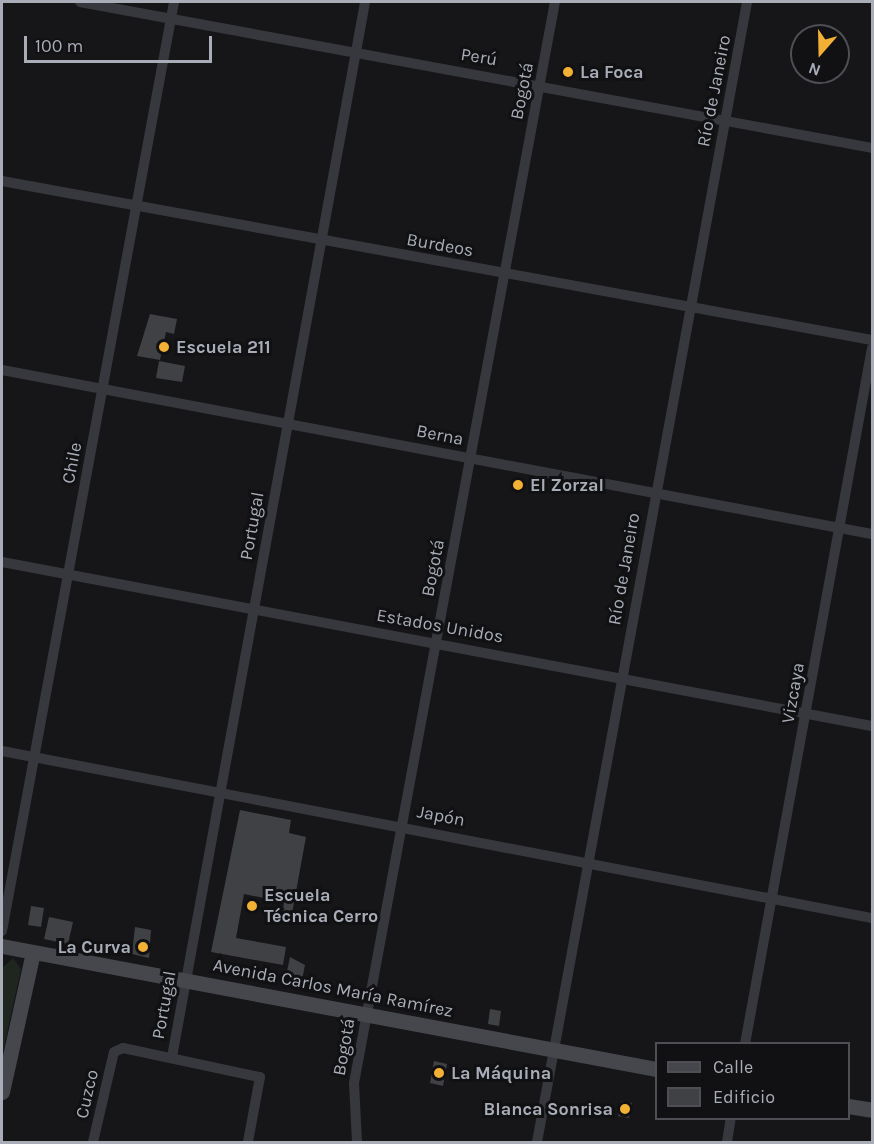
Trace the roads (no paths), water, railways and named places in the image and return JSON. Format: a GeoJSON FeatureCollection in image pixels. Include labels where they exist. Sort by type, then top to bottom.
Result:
{"type":"FeatureCollection","features":[{"type":"Feature","properties":{"kind":"main road","name":"Avenida Carlos María Ramírez"},"geometry":{"type":"LineString","coordinates":[[2,946],[655,1070]]}},
{"type":"Feature","properties":{"kind":"main road"},"geometry":{"type":"LineString","coordinates":[[2,1092],[33,952]]}},
{"type":"Feature","properties":{"kind":"main road"},"geometry":{"type":"LineString","coordinates":[[850,1106],[873,1110]]}},
{"type":"Feature","properties":{"kind":"street","name":"Perú"},"geometry":{"type":"LineString","coordinates":[[80,2],[873,148]]}},
{"type":"Feature","properties":{"kind":"street","name":"Chile"},"geometry":{"type":"LineString","coordinates":[[2,931],[174,2]]}},
{"type":"Feature","properties":{"kind":"street","name":"Portugal"},"geometry":{"type":"LineString","coordinates":[[172,1057],[365,2]]}},
{"type":"Feature","properties":{"kind":"street","name":"Bogotá"},"geometry":{"type":"LineString","coordinates":[[357,1143],[354,1083],[435,642],[473,458],[555,2]]}},
{"type":"Feature","properties":{"kind":"street","name":"Río de Janeiro"},"geometry":{"type":"LineString","coordinates":[[537,1143],[621,676],[747,2]]}},
{"type":"Feature","properties":{"kind":"street","name":"Burdeos"},"geometry":{"type":"LineString","coordinates":[[2,181],[873,340]]}},
{"type":"Feature","properties":{"kind":"street","name":"Vizcaya"},"geometry":{"type":"LineString","coordinates":[[745,1042],[873,348]]}},
{"type":"Feature","properties":{"kind":"street","name":"Berna"},"geometry":{"type":"LineString","coordinates":[[2,370],[656,490],[873,534]]}},
{"type":"Feature","properties":{"kind":"street","name":"Estados Unidos"},"geometry":{"type":"LineString","coordinates":[[2,562],[621,676],[873,726]]}},
{"type":"Feature","properties":{"kind":"street","name":"Japón"},"geometry":{"type":"LineString","coordinates":[[2,751],[402,825],[873,918]]}},
{"type":"Feature","properties":{"kind":"street","name":"Cuzco"},"geometry":{"type":"LineString","coordinates":[[93,1143],[114,1052],[123,1048],[172,1057]]}},
{"type":"Feature","properties":{"kind":"street"},"geometry":{"type":"LineString","coordinates":[[172,1057],[255,1074],[261,1081],[248,1143]]}},
{"type":"Feature","properties":{"kind":"street"},"geometry":{"type":"LineString","coordinates":[[727,1143],[731,1120]]}},
{"type":"Feature","properties":{"kind":"place","name":"La Foca"},"geometry":{"type":"Point","coordinates":[568,72]}},
{"type":"Feature","properties":{"kind":"place","name":"Escuela 211"},"geometry":{"type":"Point","coordinates":[164,347]}},
{"type":"Feature","properties":{"kind":"place","name":"El Zorzal"},"geometry":{"type":"Point","coordinates":[518,485]}},
{"type":"Feature","properties":{"kind":"place","name":"Escuela Técnica Cerro"},"geometry":{"type":"Point","coordinates":[252,906]}},
{"type":"Feature","properties":{"kind":"place","name":"La Curva"},"geometry":{"type":"Point","coordinates":[143,947]}},
{"type":"Feature","properties":{"kind":"place","name":"La Máquina"},"geometry":{"type":"Point","coordinates":[439,1073]}},
{"type":"Feature","properties":{"kind":"place","name":"Blanca Sonrisa"},"geometry":{"type":"Point","coordinates":[625,1109]}}]}
